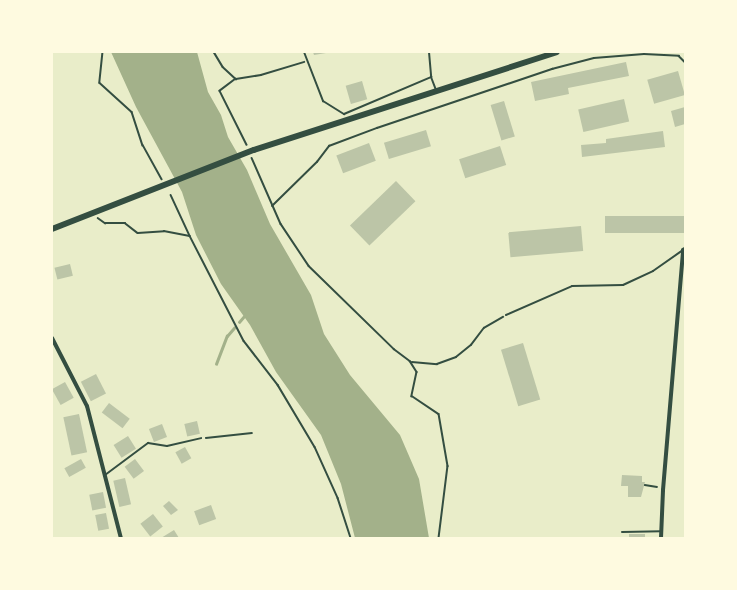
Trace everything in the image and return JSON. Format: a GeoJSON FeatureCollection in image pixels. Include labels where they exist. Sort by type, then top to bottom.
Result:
{"type":"FeatureCollection","features":[{"type":"Feature","properties":{"kind":"main road"},"geometry":{"type":"LineString","coordinates":[[52,229],[252,152],[437,93],[557,52]]}},
{"type":"Feature","properties":{"kind":"street"},"geometry":{"type":"LineString","coordinates":[[661,538],[684,250]]}},
{"type":"Feature","properties":{"kind":"street"},"geometry":{"type":"LineString","coordinates":[[52,338],[87,406],[121,538]]}},
{"type":"Feature","properties":{"kind":"lane"},"geometry":{"type":"LineString","coordinates":[[304,52],[306,62],[323,101],[344,114],[431,77]]}},
{"type":"Feature","properties":{"kind":"lane"},"geometry":{"type":"LineString","coordinates":[[429,52],[431,77],[437,93]]}},
{"type":"Feature","properties":{"kind":"lane"},"geometry":{"type":"LineString","coordinates":[[506,315],[572,286],[623,285],[653,271],[684,250]]}},
{"type":"Feature","properties":{"kind":"lane"},"geometry":{"type":"LineString","coordinates":[[105,475],[148,443],[167,446],[201,438]]}},
{"type":"Feature","properties":{"kind":"lane"},"geometry":{"type":"LineString","coordinates":[[622,532],[661,531]]}},
{"type":"Feature","properties":{"kind":"path"},"geometry":{"type":"LineString","coordinates":[[103,52],[100,83],[132,112],[143,145],[164,185]]}},
{"type":"Feature","properties":{"kind":"path"},"geometry":{"type":"LineString","coordinates":[[214,52],[223,67],[236,79]]}},
{"type":"Feature","properties":{"kind":"path"},"geometry":{"type":"LineString","coordinates":[[272,206],[317,162],[329,146],[380,127],[552,69],[594,58],[644,54],[679,56],[685,62]]}},
{"type":"Feature","properties":{"kind":"path"},"geometry":{"type":"LineString","coordinates":[[306,62],[261,75],[236,79],[220,91],[252,152],[272,206],[281,224],[309,266],[394,349],[410,361],[417,372],[412,396],[439,414],[446,445],[448,466],[439,538]]}},
{"type":"Feature","properties":{"kind":"path"},"geometry":{"type":"LineString","coordinates":[[171,195],[190,236],[244,341],[278,385],[315,447],[338,498],[351,538]]}},
{"type":"Feature","properties":{"kind":"path"},"geometry":{"type":"LineString","coordinates":[[98,218],[105,223],[125,223],[138,233],[164,231],[190,236]]}},
{"type":"Feature","properties":{"kind":"path"},"geometry":{"type":"LineString","coordinates":[[410,361],[437,364],[456,357],[471,345],[484,328],[506,315]]}},
{"type":"Feature","properties":{"kind":"path"},"geometry":{"type":"LineString","coordinates":[[201,438],[252,433]]}},
{"type":"Feature","properties":{"kind":"path"},"geometry":{"type":"LineString","coordinates":[[645,485],[657,487]]}},
{"type":"Feature","properties":{"kind":"shaded area"},"geometry":{"type":"Polygon","coordinates":[[[111,52],[197,52],[208,92],[221,115],[228,137],[247,170],[270,224],[311,295],[324,334],[350,375],[400,435],[419,479],[429,538],[355,538],[341,484],[321,435],[276,372],[250,325],[221,284],[196,235],[182,192],[136,107],[111,52]]]}},
{"type":"Feature","properties":{"kind":"building"},"geometry":{"type":"Polygon","coordinates":[[[313,52],[326,52],[326,53],[314,55],[313,52]]]}},
{"type":"Feature","properties":{"kind":"building"},"geometry":{"type":"Polygon","coordinates":[[[626,62],[629,76],[568,88],[569,94],[535,101],[531,82],[626,62]]]}},
{"type":"Feature","properties":{"kind":"building"},"geometry":{"type":"Polygon","coordinates":[[[678,71],[685,95],[654,104],[647,80],[678,71]]]}},
{"type":"Feature","properties":{"kind":"building"},"geometry":{"type":"Polygon","coordinates":[[[362,81],[367,99],[351,104],[346,86],[362,81]]]}},
{"type":"Feature","properties":{"kind":"building"},"geometry":{"type":"Polygon","coordinates":[[[624,99],[629,121],[583,132],[578,110],[624,99]]]}},
{"type":"Feature","properties":{"kind":"building"},"geometry":{"type":"Polygon","coordinates":[[[504,101],[515,136],[501,140],[491,105],[504,101]]]}},
{"type":"Feature","properties":{"kind":"building"},"geometry":{"type":"Polygon","coordinates":[[[685,107],[685,124],[675,127],[671,111],[685,107]]]}},
{"type":"Feature","properties":{"kind":"building"},"geometry":{"type":"Polygon","coordinates":[[[426,130],[431,146],[389,159],[384,143],[426,130]]]}},
{"type":"Feature","properties":{"kind":"building"},"geometry":{"type":"Polygon","coordinates":[[[663,131],[665,147],[582,157],[581,145],[606,143],[606,139],[663,131]]]}},
{"type":"Feature","properties":{"kind":"building"},"geometry":{"type":"Polygon","coordinates":[[[369,143],[376,161],[343,173],[336,156],[369,143]]]}},
{"type":"Feature","properties":{"kind":"building"},"geometry":{"type":"Polygon","coordinates":[[[500,146],[506,165],[465,178],[459,159],[500,146]]]}},
{"type":"Feature","properties":{"kind":"building"},"geometry":{"type":"Polygon","coordinates":[[[396,181],[415,201],[369,246],[350,225],[396,181]]]}},
{"type":"Feature","properties":{"kind":"building"},"geometry":{"type":"Polygon","coordinates":[[[605,216],[685,216],[685,233],[605,233],[605,216]]]}},
{"type":"Feature","properties":{"kind":"building"},"geometry":{"type":"Polygon","coordinates":[[[581,226],[583,251],[510,257],[508,232],[581,226]]]}},
{"type":"Feature","properties":{"kind":"building"},"geometry":{"type":"Polygon","coordinates":[[[70,264],[73,276],[57,280],[54,268],[70,264]]]}},
{"type":"Feature","properties":{"kind":"building"},"geometry":{"type":"Polygon","coordinates":[[[523,343],[540,399],[518,406],[501,350],[523,343]]]}},
{"type":"Feature","properties":{"kind":"building"},"geometry":{"type":"Polygon","coordinates":[[[96,374],[106,394],[91,401],[81,382],[96,374]]]}},
{"type":"Feature","properties":{"kind":"building"},"geometry":{"type":"Polygon","coordinates":[[[65,382],[74,398],[61,405],[52,389],[65,382]]]}},
{"type":"Feature","properties":{"kind":"building"},"geometry":{"type":"Polygon","coordinates":[[[109,403],[130,419],[123,428],[102,413],[109,403]]]}},
{"type":"Feature","properties":{"kind":"building"},"geometry":{"type":"Polygon","coordinates":[[[79,414],[87,452],[71,455],[63,417],[79,414]]]}},
{"type":"Feature","properties":{"kind":"building"},"geometry":{"type":"Polygon","coordinates":[[[197,421],[200,434],[187,437],[184,424],[197,421]]]}},
{"type":"Feature","properties":{"kind":"building"},"geometry":{"type":"Polygon","coordinates":[[[162,424],[167,437],[154,442],[149,429],[162,424]]]}},
{"type":"Feature","properties":{"kind":"building"},"geometry":{"type":"Polygon","coordinates":[[[128,436],[136,449],[122,458],[114,445],[128,436]]]}},
{"type":"Feature","properties":{"kind":"building"},"geometry":{"type":"Polygon","coordinates":[[[185,447],[191,458],[182,464],[175,452],[185,447]]]}},
{"type":"Feature","properties":{"kind":"building"},"geometry":{"type":"Polygon","coordinates":[[[81,459],[86,468],[69,477],[64,468],[81,459]]]}},
{"type":"Feature","properties":{"kind":"building"},"geometry":{"type":"Polygon","coordinates":[[[135,459],[144,471],[134,479],[125,467],[135,459]]]}},
{"type":"Feature","properties":{"kind":"building"},"geometry":{"type":"Polygon","coordinates":[[[622,475],[642,476],[642,482],[645,482],[641,497],[628,497],[628,486],[621,486],[622,475]]]}},
{"type":"Feature","properties":{"kind":"building"},"geometry":{"type":"Polygon","coordinates":[[[125,478],[131,504],[119,507],[113,481],[125,478]]]}},
{"type":"Feature","properties":{"kind":"building"},"geometry":{"type":"Polygon","coordinates":[[[103,492],[106,508],[92,510],[89,495],[103,492]]]}},
{"type":"Feature","properties":{"kind":"building"},"geometry":{"type":"Polygon","coordinates":[[[169,501],[178,510],[171,515],[163,506],[169,501]]]}},
{"type":"Feature","properties":{"kind":"building"},"geometry":{"type":"Polygon","coordinates":[[[211,505],[216,519],[199,525],[194,511],[211,505]]]}},
{"type":"Feature","properties":{"kind":"building"},"geometry":{"type":"Polygon","coordinates":[[[106,513],[109,529],[98,531],[95,515],[106,513]]]}},
{"type":"Feature","properties":{"kind":"building"},"geometry":{"type":"Polygon","coordinates":[[[153,514],[163,527],[150,536],[140,524],[153,514]]]}},
{"type":"Feature","properties":{"kind":"building"},"geometry":{"type":"Polygon","coordinates":[[[174,530],[179,538],[161,538],[174,530]]]}},
{"type":"Feature","properties":{"kind":"building"},"geometry":{"type":"Polygon","coordinates":[[[629,534],[645,534],[645,538],[629,538],[629,534]]]}},
{"type":"Feature","properties":{"kind":"waterway"},"geometry":{"type":"LineString","coordinates":[[239,322],[245,315]]}},
{"type":"Feature","properties":{"kind":"waterway"},"geometry":{"type":"LineString","coordinates":[[216,364],[227,336],[234,328]]}}]}
